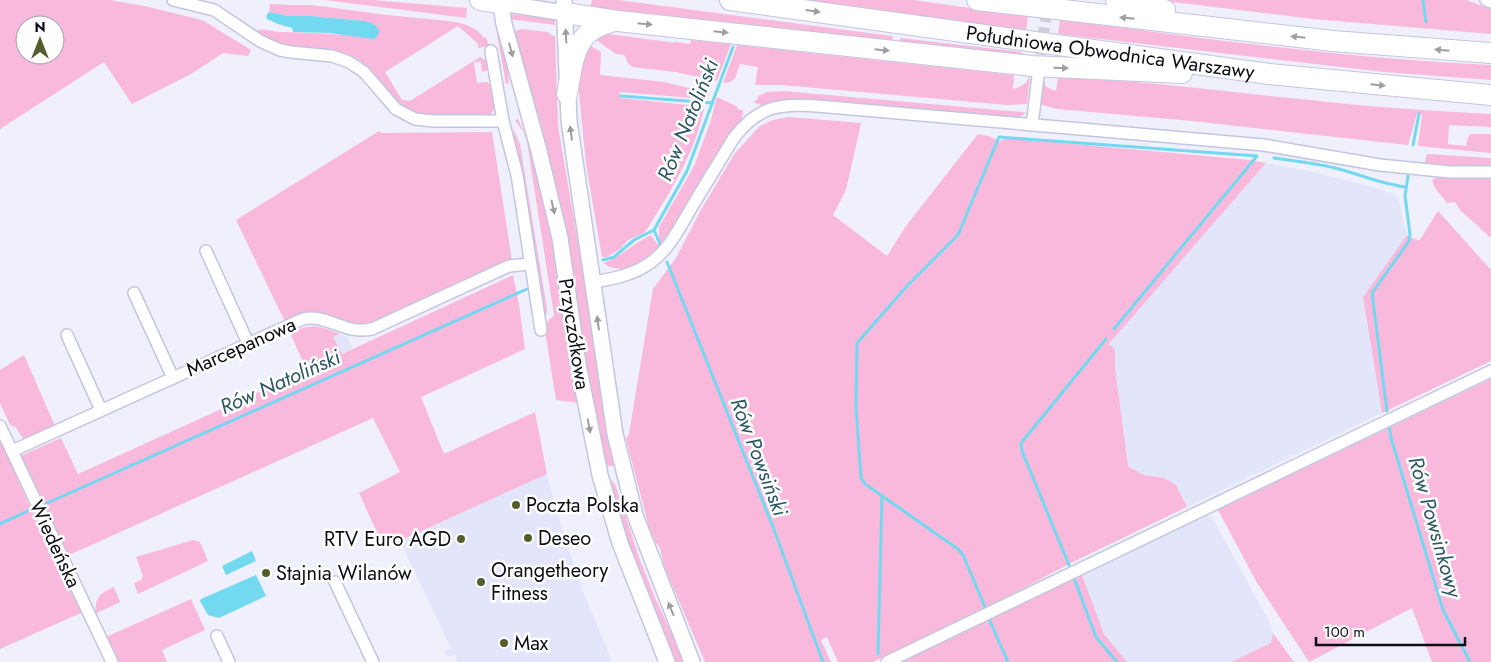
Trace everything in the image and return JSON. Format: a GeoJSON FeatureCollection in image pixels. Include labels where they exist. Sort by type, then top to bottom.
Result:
{"type":"FeatureCollection","features":[{"type":"Feature","properties":{"kind":"highway"},"geometry":{"type":"LineString","coordinates":[[480,0],[500,1]]}},
{"type":"Feature","properties":{"kind":"highway","name":"Południowa Obwodnica Warszawy"},"geometry":{"type":"LineString","coordinates":[[730,0],[1269,74],[1491,95]]}},
{"type":"Feature","properties":{"kind":"highway","name":"Południowa Obwodnica Warszawy"},"geometry":{"type":"LineString","coordinates":[[977,0],[1262,33],[1389,46],[1491,53]]}},
{"type":"Feature","properties":{"kind":"highway"},"geometry":{"type":"LineString","coordinates":[[1116,0],[1262,33]]}},
{"type":"Feature","properties":{"kind":"highway"},"geometry":{"type":"LineString","coordinates":[[564,6],[618,21],[1032,66],[1204,74],[1269,74]]}},
{"type":"Feature","properties":{"kind":"highway"},"geometry":{"type":"LineString","coordinates":[[567,94],[575,54],[582,38],[594,28],[618,21]]}},
{"type":"Feature","properties":{"kind":"main road"},"geometry":{"type":"LineString","coordinates":[[500,1],[564,6]]}},
{"type":"Feature","properties":{"kind":"main road","name":"Przyczółkowa"},"geometry":{"type":"LineString","coordinates":[[500,1],[504,24],[560,238],[578,364],[600,475],[620,543],[667,662]]}},
{"type":"Feature","properties":{"kind":"main road","name":"Przyczółkowa"},"geometry":{"type":"LineString","coordinates":[[564,6],[569,120],[615,434],[628,490],[645,544],[692,662]]}},
{"type":"Feature","properties":{"kind":"main road"},"geometry":{"type":"LineString","coordinates":[[600,475],[611,473],[618,476],[628,490]]}},
{"type":"Feature","properties":{"kind":"street"},"geometry":{"type":"LineString","coordinates":[[173,0],[214,10],[260,41],[280,50],[332,56],[349,62],[364,72],[396,109],[416,119],[432,121],[503,121]]}},
{"type":"Feature","properties":{"kind":"street"},"geometry":{"type":"LineString","coordinates":[[1486,0],[1491,2]]}},
{"type":"Feature","properties":{"kind":"street","name":"Przyczółkowa"},"geometry":{"type":"LineString","coordinates":[[491,50],[503,121],[517,174],[540,330]]}},
{"type":"Feature","properties":{"kind":"street"},"geometry":{"type":"LineString","coordinates":[[1032,125],[1038,76]]}},
{"type":"Feature","properties":{"kind":"street"},"geometry":{"type":"LineString","coordinates":[[593,282],[630,274],[644,267],[660,255],[673,239],[733,139],[749,121],[766,110],[782,105],[798,104],[1264,145],[1380,165],[1422,170],[1491,172]]}},
{"type":"Feature","properties":{"kind":"street"},"geometry":{"type":"LineString","coordinates":[[206,251],[248,343]]}},
{"type":"Feature","properties":{"kind":"street","name":"Marcepanowa"},"geometry":{"type":"LineString","coordinates":[[12,451],[248,343],[310,318],[319,318],[350,330],[372,329],[509,266],[530,264]]}},
{"type":"Feature","properties":{"kind":"street"},"geometry":{"type":"LineString","coordinates":[[134,293],[173,378]]}},
{"type":"Feature","properties":{"kind":"street"},"geometry":{"type":"LineString","coordinates":[[67,335],[101,410]]}},
{"type":"Feature","properties":{"kind":"street"},"geometry":{"type":"LineString","coordinates":[[887,662],[1491,371]]}},
{"type":"Feature","properties":{"kind":"street","name":"Wiedeńska"},"geometry":{"type":"LineString","coordinates":[[0,426],[112,662]]}},
{"type":"Feature","properties":{"kind":"street"},"geometry":{"type":"LineString","coordinates":[[335,582],[373,662]]}},
{"type":"Feature","properties":{"kind":"street"},"geometry":{"type":"LineString","coordinates":[[217,636],[229,662]]}},
{"type":"Feature","properties":{"kind":"shaded area"},"geometry":{"type":"Polygon","coordinates":[[[0,0],[110,0],[149,7],[202,20],[251,50],[248,56],[223,53],[191,74],[132,104],[104,62],[0,129],[0,0]]]}},
{"type":"Feature","properties":{"kind":"shaded area"},"geometry":{"type":"Polygon","coordinates":[[[325,0],[373,0],[467,8],[466,18],[325,0]]]}},
{"type":"Feature","properties":{"kind":"shaded area"},"geometry":{"type":"Polygon","coordinates":[[[592,0],[618,0],[892,36],[893,41],[900,44],[900,38],[1022,52],[1022,58],[590,10],[592,0]]]}},
{"type":"Feature","properties":{"kind":"shaded area"},"geometry":{"type":"Polygon","coordinates":[[[789,0],[913,0],[1028,16],[1026,32],[789,0]]]}},
{"type":"Feature","properties":{"kind":"shaded area"},"geometry":{"type":"Polygon","coordinates":[[[1156,0],[1466,0],[1491,9],[1491,34],[1313,19],[1156,0]]]}},
{"type":"Feature","properties":{"kind":"shaded area"},"geometry":{"type":"Polygon","coordinates":[[[270,4],[312,5],[449,21],[473,28],[484,38],[486,37],[489,46],[478,48],[478,44],[458,26],[385,72],[402,100],[410,101],[480,57],[488,61],[488,70],[482,72],[481,62],[474,62],[477,83],[487,82],[492,86],[495,107],[487,118],[441,117],[417,113],[407,109],[392,97],[370,70],[350,55],[334,51],[286,46],[264,37],[257,30],[338,34],[372,39],[365,21],[289,16],[269,12],[270,4]]]}},
{"type":"Feature","properties":{"kind":"shaded area"},"geometry":{"type":"Polygon","coordinates":[[[509,14],[555,19],[555,25],[509,19],[509,14]]]}},
{"type":"Feature","properties":{"kind":"shaded area"},"geometry":{"type":"Polygon","coordinates":[[[1060,19],[1329,53],[1491,65],[1491,80],[1384,72],[1058,34],[1060,19]]]}},
{"type":"Feature","properties":{"kind":"shaded area"},"geometry":{"type":"Polygon","coordinates":[[[521,29],[548,32],[555,36],[558,126],[616,466],[602,466],[513,31],[521,29]]]}},
{"type":"Feature","properties":{"kind":"shaded area"},"geometry":{"type":"Polygon","coordinates":[[[500,34],[506,53],[509,83],[506,84],[497,35],[500,34]]]}},
{"type":"Feature","properties":{"kind":"shaded area"},"geometry":{"type":"Polygon","coordinates":[[[609,34],[675,43],[690,44],[691,40],[731,44],[717,81],[675,72],[632,67],[627,62],[625,55],[616,54],[595,39],[609,34]]]}},
{"type":"Feature","properties":{"kind":"shaded area"},"geometry":{"type":"Polygon","coordinates":[[[737,45],[1014,75],[1013,88],[1015,89],[1026,83],[1030,75],[1027,104],[1007,105],[782,85],[755,85],[758,67],[740,64],[734,80],[723,83],[737,45]]]}},
{"type":"Feature","properties":{"kind":"shaded area"},"geometry":{"type":"Polygon","coordinates":[[[591,46],[601,52],[600,75],[664,82],[710,93],[707,98],[703,99],[620,92],[620,98],[699,106],[704,109],[689,155],[649,226],[644,233],[628,240],[620,249],[607,257],[602,257],[586,164],[578,82],[587,47],[591,46]]]}},
{"type":"Feature","properties":{"kind":"shaded area"},"geometry":{"type":"Polygon","coordinates":[[[1042,76],[1044,76],[1046,87],[1056,91],[1058,77],[1152,83],[1355,105],[1491,114],[1491,127],[1449,125],[1448,144],[1466,146],[1468,137],[1471,134],[1491,134],[1491,153],[1418,146],[1422,115],[1417,114],[1408,145],[1192,121],[1057,109],[1039,104],[1042,76]]]}},
{"type":"Feature","properties":{"kind":"shaded area"},"geometry":{"type":"Polygon","coordinates":[[[783,91],[1026,113],[1011,119],[800,99],[782,100],[763,106],[753,102],[757,100],[758,96],[767,92],[783,91]]]}},
{"type":"Feature","properties":{"kind":"shaded area"},"geometry":{"type":"Polygon","coordinates":[[[717,97],[736,106],[739,110],[743,110],[742,120],[737,125],[670,235],[653,255],[636,266],[619,269],[603,263],[651,235],[659,244],[659,227],[694,166],[710,123],[717,97]]]}},
{"type":"Feature","properties":{"kind":"shaded area"},"geometry":{"type":"Polygon","coordinates":[[[788,117],[861,123],[846,190],[833,215],[887,256],[906,226],[978,134],[1000,141],[1007,138],[1266,163],[1108,345],[1112,346],[1115,351],[1115,368],[1128,466],[1143,475],[1164,478],[1176,485],[1187,507],[1073,562],[981,611],[873,662],[838,662],[827,637],[821,640],[831,662],[705,662],[664,566],[660,548],[651,535],[626,439],[629,434],[653,289],[676,258],[702,208],[735,153],[760,126],[773,120],[788,117]]]}},
{"type":"Feature","properties":{"kind":"shaded area"},"geometry":{"type":"Polygon","coordinates":[[[518,119],[529,142],[548,217],[579,403],[556,400],[545,331],[548,321],[554,315],[527,142],[524,133],[515,120],[518,119]]]}},
{"type":"Feature","properties":{"kind":"shaded area"},"geometry":{"type":"Polygon","coordinates":[[[513,128],[520,144],[547,309],[543,319],[510,135],[514,134],[513,128]]]}},
{"type":"Feature","properties":{"kind":"shaded area"},"geometry":{"type":"Polygon","coordinates":[[[379,131],[381,133],[492,132],[512,261],[363,327],[321,314],[285,322],[236,220],[379,131]]]}},
{"type":"Feature","properties":{"kind":"shaded area"},"geometry":{"type":"Polygon","coordinates":[[[1427,154],[1491,158],[1491,167],[1424,165],[1427,154]]]}},
{"type":"Feature","properties":{"kind":"shaded area"},"geometry":{"type":"Polygon","coordinates":[[[1266,163],[1318,173],[1380,189],[1398,196],[1407,235],[1363,297],[1382,413],[1187,507],[1176,485],[1164,478],[1143,475],[1128,466],[1115,368],[1115,351],[1108,345],[1266,163]]]}},
{"type":"Feature","properties":{"kind":"shaded area"},"geometry":{"type":"Polygon","coordinates":[[[1439,176],[1491,177],[1491,238],[1460,210],[1455,202],[1447,203],[1435,188],[1432,180],[1439,176]]]}},
{"type":"Feature","properties":{"kind":"shaded area"},"geometry":{"type":"Polygon","coordinates":[[[1438,211],[1491,270],[1491,361],[1382,413],[1363,297],[1407,235],[1419,241],[1438,211]]]}},
{"type":"Feature","properties":{"kind":"shaded area"},"geometry":{"type":"Polygon","coordinates":[[[513,275],[525,349],[421,397],[444,454],[535,412],[547,474],[384,548],[359,493],[400,472],[373,418],[67,556],[20,456],[61,438],[78,474],[307,370],[290,333],[315,326],[340,334],[333,337],[342,354],[513,275]]]}},
{"type":"Feature","properties":{"kind":"shaded area"},"geometry":{"type":"Polygon","coordinates":[[[340,334],[348,337],[353,349],[341,354],[333,337],[340,334]]]}},
{"type":"Feature","properties":{"kind":"shaded area"},"geometry":{"type":"Polygon","coordinates":[[[24,355],[55,426],[24,440],[16,428],[10,425],[0,403],[0,370],[24,355]]]}},
{"type":"Feature","properties":{"kind":"shaded area"},"geometry":{"type":"Polygon","coordinates":[[[1491,379],[1491,662],[1432,662],[1412,608],[1309,662],[1256,581],[1218,510],[1491,379]]]}},
{"type":"Feature","properties":{"kind":"shaded area"},"geometry":{"type":"Polygon","coordinates":[[[0,439],[46,543],[83,612],[0,649],[0,439]]]}},
{"type":"Feature","properties":{"kind":"shaded area"},"geometry":{"type":"Polygon","coordinates":[[[547,474],[560,523],[583,591],[612,662],[458,662],[454,654],[447,657],[444,651],[451,648],[400,541],[547,474]]]}},
{"type":"Feature","properties":{"kind":"shaded area"},"geometry":{"type":"Polygon","coordinates":[[[610,479],[615,484],[640,560],[656,600],[685,662],[674,662],[634,565],[608,480],[610,479]]]}},
{"type":"Feature","properties":{"kind":"shaded area"},"geometry":{"type":"Polygon","coordinates":[[[1202,514],[1212,517],[1270,623],[1273,633],[1271,643],[1231,662],[1127,662],[1104,634],[1082,575],[1202,514]]]}},
{"type":"Feature","properties":{"kind":"shaded area"},"geometry":{"type":"Polygon","coordinates":[[[193,540],[200,542],[208,561],[138,594],[134,583],[141,580],[143,576],[136,557],[193,540]]]}},
{"type":"Feature","properties":{"kind":"shaded area"},"geometry":{"type":"Polygon","coordinates":[[[1082,575],[1104,634],[1127,662],[898,662],[982,620],[1082,575]]]}},
{"type":"Feature","properties":{"kind":"shaded area"},"geometry":{"type":"Polygon","coordinates":[[[114,587],[120,602],[95,614],[97,600],[101,594],[114,587]]]}},
{"type":"Feature","properties":{"kind":"shaded area"},"geometry":{"type":"Polygon","coordinates":[[[191,599],[205,630],[162,650],[167,662],[118,662],[106,637],[191,599]]]}},
{"type":"Feature","properties":{"kind":"shaded area"},"geometry":{"type":"Polygon","coordinates":[[[1273,633],[1294,662],[1231,662],[1271,643],[1273,633]]]}},
{"type":"Feature","properties":{"kind":"water"},"geometry":{"type":"Polygon","coordinates":[[[269,12],[289,16],[365,21],[374,24],[380,31],[376,38],[372,39],[330,33],[293,32],[292,28],[267,19],[266,16],[269,12]]]}},
{"type":"Feature","properties":{"kind":"water"},"geometry":{"type":"Polygon","coordinates":[[[252,551],[256,561],[226,575],[222,566],[252,551]]]}},
{"type":"Feature","properties":{"kind":"water"},"geometry":{"type":"Polygon","coordinates":[[[256,575],[266,596],[219,618],[208,615],[200,601],[201,599],[256,575]]]}},
{"type":"Feature","properties":{"kind":"waterway","name":"Rów Powsinkowy"},"geometry":{"type":"LineString","coordinates":[[1423,0],[1426,22]]}},
{"type":"Feature","properties":{"kind":"waterway","name":"Rów Natoliński"},"geometry":{"type":"LineString","coordinates":[[603,260],[614,257],[634,240],[654,230],[687,171],[733,47]]}},
{"type":"Feature","properties":{"kind":"waterway"},"geometry":{"type":"LineString","coordinates":[[621,96],[713,103]]}},
{"type":"Feature","properties":{"kind":"waterway","name":"Rów Powsinkowy"},"geometry":{"type":"LineString","coordinates":[[1413,145],[1419,114]]}},
{"type":"Feature","properties":{"kind":"waterway"},"geometry":{"type":"LineString","coordinates":[[985,607],[963,555],[958,549],[865,484],[861,478],[856,408],[857,343],[907,286],[958,235],[999,137],[1257,156],[1114,329]]}},
{"type":"Feature","properties":{"kind":"waterway"},"geometry":{"type":"LineString","coordinates":[[1274,158],[1327,166],[1388,184],[1406,187]]}},
{"type":"Feature","properties":{"kind":"waterway","name":"Rów Powsinkowy"},"geometry":{"type":"LineString","coordinates":[[1387,411],[1372,293],[1409,241],[1410,234],[1405,196],[1408,176]]}},
{"type":"Feature","properties":{"kind":"waterway"},"geometry":{"type":"LineString","coordinates":[[654,230],[660,244]]}},
{"type":"Feature","properties":{"kind":"waterway","name":"Rów Powsiński"},"geometry":{"type":"LineString","coordinates":[[667,262],[773,527],[823,662]]}},
{"type":"Feature","properties":{"kind":"waterway","name":"Rów Natoliński"},"geometry":{"type":"LineString","coordinates":[[45,504],[527,289]]}},
{"type":"Feature","properties":{"kind":"waterway"},"geometry":{"type":"LineString","coordinates":[[1069,565],[1022,451],[1021,443],[1106,339]]}},
{"type":"Feature","properties":{"kind":"waterway","name":"Rów Powsinkowy"},"geometry":{"type":"LineString","coordinates":[[1389,425],[1391,438],[1443,610],[1470,662]]}},
{"type":"Feature","properties":{"kind":"waterway"},"geometry":{"type":"LineString","coordinates":[[878,654],[882,496]]}},
{"type":"Feature","properties":{"kind":"waterway","name":"Rów Natoliński"},"geometry":{"type":"LineString","coordinates":[[0,524],[30,510]]}},
{"type":"Feature","properties":{"kind":"waterway"},"geometry":{"type":"LineString","coordinates":[[1074,578],[1096,637],[1117,662]]}},
{"type":"Feature","properties":{"kind":"waterway"},"geometry":{"type":"LineString","coordinates":[[989,619],[1008,662]]}},
{"type":"Feature","properties":{"kind":"tunnel"},"geometry":{"type":"LineString","coordinates":[[1038,71],[1048,3]]}},
{"type":"Feature","properties":{"kind":"place","name":"Poczta Polska"},"geometry":{"type":"Point","coordinates":[516,505]}},
{"type":"Feature","properties":{"kind":"place","name":"Deseo"},"geometry":{"type":"Point","coordinates":[528,538]}},
{"type":"Feature","properties":{"kind":"place","name":"RTV Euro AGD"},"geometry":{"type":"Point","coordinates":[461,539]}},
{"type":"Feature","properties":{"kind":"place","name":"Stajnia Wilanów"},"geometry":{"type":"Point","coordinates":[266,573]}},
{"type":"Feature","properties":{"kind":"place","name":"Orangetheory Fitness"},"geometry":{"type":"Point","coordinates":[481,582]}},
{"type":"Feature","properties":{"kind":"place","name":"Max"},"geometry":{"type":"Point","coordinates":[504,643]}}]}
